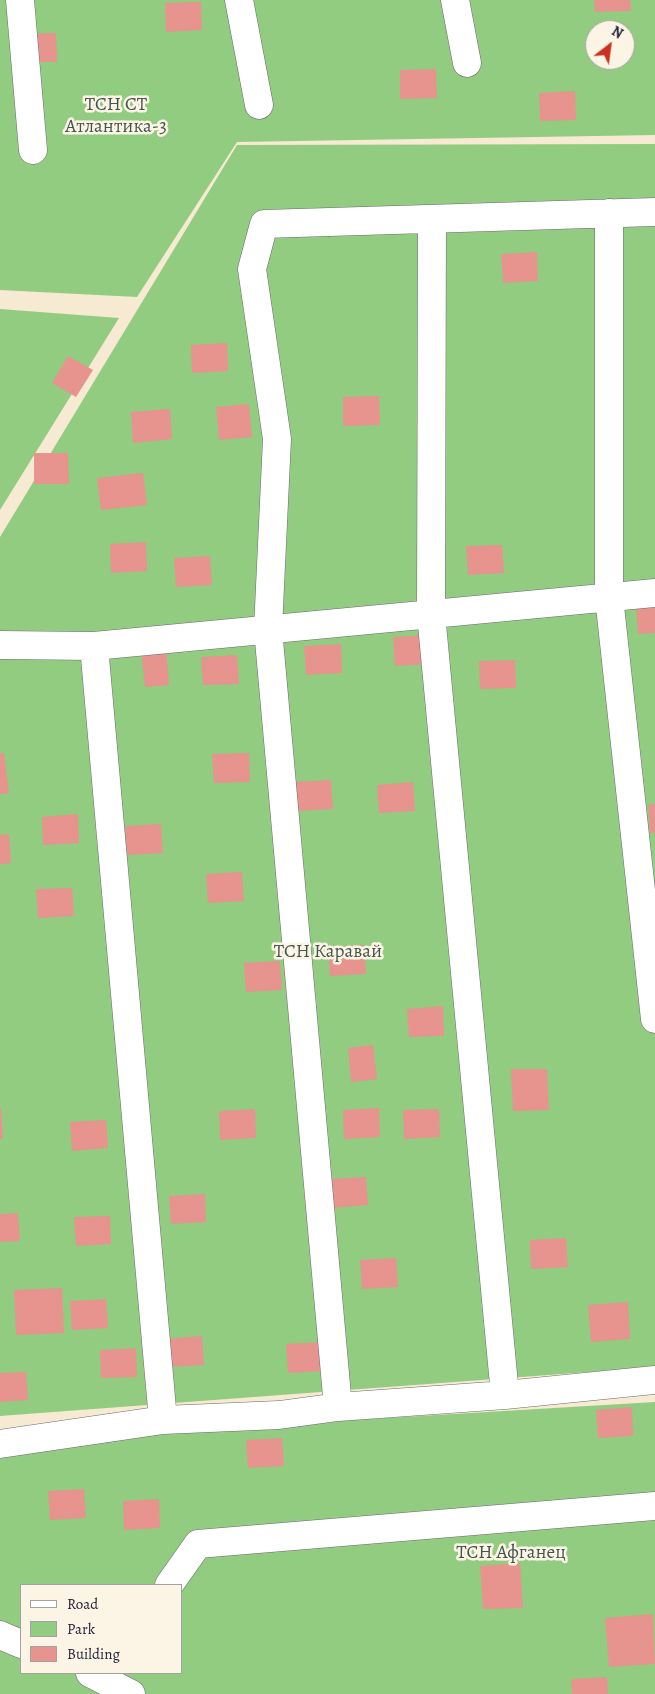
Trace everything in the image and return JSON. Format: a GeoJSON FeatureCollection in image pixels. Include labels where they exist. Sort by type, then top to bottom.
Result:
{"type":"FeatureCollection","features":[{"type":"Feature","properties":{"kind":"street"},"geometry":{"type":"LineString","coordinates":[[20,0],[33,150]]}},
{"type":"Feature","properties":{"kind":"street"},"geometry":{"type":"LineString","coordinates":[[239,0],[258,105]]}},
{"type":"Feature","properties":{"kind":"street"},"geometry":{"type":"LineString","coordinates":[[456,0],[467,63]]}},
{"type":"Feature","properties":{"kind":"street"},"geometry":{"type":"LineString","coordinates":[[338,1407],[268,630],[277,439],[252,268],[264,224],[655,212]]}},
{"type":"Feature","properties":{"kind":"street"},"geometry":{"type":"LineString","coordinates":[[609,213],[609,597],[655,1019]]}},
{"type":"Feature","properties":{"kind":"street"},"geometry":{"type":"LineString","coordinates":[[432,219],[431,614],[505,1395]]}},
{"type":"Feature","properties":{"kind":"street"},"geometry":{"type":"LineString","coordinates":[[0,645],[94,646],[655,593]]}},
{"type":"Feature","properties":{"kind":"street"},"geometry":{"type":"LineString","coordinates":[[94,646],[163,1420]]}},
{"type":"Feature","properties":{"kind":"street"},"geometry":{"type":"LineString","coordinates":[[0,1444],[163,1420],[279,1415],[338,1407],[505,1395],[655,1380]]}},
{"type":"Feature","properties":{"kind":"street"},"geometry":{"type":"LineString","coordinates":[[170,1584],[198,1544],[655,1506]]}},
{"type":"Feature","properties":{"kind":"street"},"geometry":{"type":"LineString","coordinates":[[0,1636],[20,1644]]}},
{"type":"Feature","properties":{"kind":"street"},"geometry":{"type":"LineString","coordinates":[[97,1679],[131,1694]]}},
{"type":"Feature","properties":{"kind":"green space","name":"ТСН СТ Атлантика-3"},"geometry":{"type":"Polygon","coordinates":[[[0,0],[655,0],[655,135],[237,142],[137,297],[0,290],[0,0]]]}},
{"type":"Feature","properties":{"kind":"green space","name":"ТСН Каравай"},"geometry":{"type":"Polygon","coordinates":[[[655,144],[655,1367],[0,1416],[0,537],[237,145],[655,144]]]}},
{"type":"Feature","properties":{"kind":"green space"},"geometry":{"type":"Polygon","coordinates":[[[0,309],[119,318],[0,510],[0,309]]]}},
{"type":"Feature","properties":{"kind":"green space","name":"ТСН Афганец"},"geometry":{"type":"Polygon","coordinates":[[[655,1402],[655,1694],[0,1694],[0,1441],[655,1402]]]}},
{"type":"Feature","properties":{"kind":"building"},"geometry":{"type":"Polygon","coordinates":[[[594,0],[630,0],[631,11],[595,12],[594,0]]]}},
{"type":"Feature","properties":{"kind":"building"},"geometry":{"type":"Polygon","coordinates":[[[201,2],[202,30],[166,32],[165,3],[201,2]]]}},
{"type":"Feature","properties":{"kind":"building"},"geometry":{"type":"Polygon","coordinates":[[[56,33],[57,62],[31,62],[20,34],[56,33]]]}},
{"type":"Feature","properties":{"kind":"building"},"geometry":{"type":"Polygon","coordinates":[[[436,69],[437,98],[400,99],[400,70],[436,69]]]}},
{"type":"Feature","properties":{"kind":"building"},"geometry":{"type":"Polygon","coordinates":[[[575,91],[576,120],[540,121],[539,93],[575,91]]]}},
{"type":"Feature","properties":{"kind":"building"},"geometry":{"type":"Polygon","coordinates":[[[537,252],[538,281],[503,283],[501,254],[537,252]]]}},
{"type":"Feature","properties":{"kind":"building"},"geometry":{"type":"Polygon","coordinates":[[[227,343],[228,371],[192,373],[191,345],[227,343]]]}},
{"type":"Feature","properties":{"kind":"building"},"geometry":{"type":"Polygon","coordinates":[[[68,356],[93,370],[76,397],[52,383],[68,356]]]}},
{"type":"Feature","properties":{"kind":"building"},"geometry":{"type":"Polygon","coordinates":[[[379,396],[380,425],[343,426],[343,397],[379,396]]]}},
{"type":"Feature","properties":{"kind":"building"},"geometry":{"type":"Polygon","coordinates":[[[249,404],[252,437],[219,440],[216,407],[249,404]]]}},
{"type":"Feature","properties":{"kind":"building"},"geometry":{"type":"Polygon","coordinates":[[[170,409],[172,439],[133,443],[131,412],[170,409]]]}},
{"type":"Feature","properties":{"kind":"building"},"geometry":{"type":"Polygon","coordinates":[[[34,453],[68,453],[69,484],[34,484],[34,453]]]}},
{"type":"Feature","properties":{"kind":"building"},"geometry":{"type":"Polygon","coordinates":[[[143,473],[147,505],[101,510],[97,478],[143,473]]]}},
{"type":"Feature","properties":{"kind":"building"},"geometry":{"type":"Polygon","coordinates":[[[146,542],[147,571],[111,573],[110,544],[146,542]]]}},
{"type":"Feature","properties":{"kind":"building"},"geometry":{"type":"Polygon","coordinates":[[[502,545],[504,573],[468,575],[466,546],[502,545]]]}},
{"type":"Feature","properties":{"kind":"building"},"geometry":{"type":"Polygon","coordinates":[[[210,556],[212,585],[176,587],[174,558],[210,556]]]}},
{"type":"Feature","properties":{"kind":"building"},"geometry":{"type":"Polygon","coordinates":[[[655,605],[655,633],[638,634],[636,606],[655,605]]]}},
{"type":"Feature","properties":{"kind":"building"},"geometry":{"type":"Polygon","coordinates":[[[429,635],[431,664],[395,666],[393,637],[429,635]]]}},
{"type":"Feature","properties":{"kind":"building"},"geometry":{"type":"Polygon","coordinates":[[[341,644],[342,673],[306,675],[304,646],[341,644]]]}},
{"type":"Feature","properties":{"kind":"building"},"geometry":{"type":"Polygon","coordinates":[[[166,647],[169,685],[145,687],[141,650],[166,647]]]}},
{"type":"Feature","properties":{"kind":"building"},"geometry":{"type":"Polygon","coordinates":[[[237,655],[239,684],[203,685],[201,657],[237,655]]]}},
{"type":"Feature","properties":{"kind":"building"},"geometry":{"type":"Polygon","coordinates":[[[515,660],[516,688],[480,689],[479,661],[515,660]]]}},
{"type":"Feature","properties":{"kind":"building"},"geometry":{"type":"Polygon","coordinates":[[[0,753],[4,753],[9,793],[0,794],[0,753]]]}},
{"type":"Feature","properties":{"kind":"building"},"geometry":{"type":"Polygon","coordinates":[[[249,753],[250,782],[214,783],[212,754],[249,753]]]}},
{"type":"Feature","properties":{"kind":"building"},"geometry":{"type":"Polygon","coordinates":[[[331,780],[333,809],[297,811],[295,782],[331,780]]]}},
{"type":"Feature","properties":{"kind":"building"},"geometry":{"type":"Polygon","coordinates":[[[413,782],[415,811],[379,813],[377,785],[413,782]]]}},
{"type":"Feature","properties":{"kind":"building"},"geometry":{"type":"Polygon","coordinates":[[[655,804],[655,833],[650,833],[648,805],[655,804]]]}},
{"type":"Feature","properties":{"kind":"building"},"geometry":{"type":"Polygon","coordinates":[[[78,814],[79,843],[43,845],[42,817],[78,814]]]}},
{"type":"Feature","properties":{"kind":"building"},"geometry":{"type":"Polygon","coordinates":[[[161,824],[163,853],[127,855],[125,826],[161,824]]]}},
{"type":"Feature","properties":{"kind":"building"},"geometry":{"type":"Polygon","coordinates":[[[9,834],[11,863],[0,864],[0,835],[9,834]]]}},
{"type":"Feature","properties":{"kind":"building"},"geometry":{"type":"Polygon","coordinates":[[[242,872],[244,901],[208,903],[206,874],[242,872]]]}},
{"type":"Feature","properties":{"kind":"building"},"geometry":{"type":"Polygon","coordinates":[[[72,888],[74,916],[38,918],[36,889],[72,888]]]}},
{"type":"Feature","properties":{"kind":"building"},"geometry":{"type":"Polygon","coordinates":[[[364,945],[366,974],[330,976],[328,947],[364,945]]]}},
{"type":"Feature","properties":{"kind":"building"},"geometry":{"type":"Polygon","coordinates":[[[280,961],[282,990],[246,992],[244,963],[280,961]]]}},
{"type":"Feature","properties":{"kind":"building"},"geometry":{"type":"Polygon","coordinates":[[[443,1006],[444,1036],[409,1037],[407,1009],[443,1006]]]}},
{"type":"Feature","properties":{"kind":"building"},"geometry":{"type":"Polygon","coordinates":[[[373,1045],[377,1079],[351,1082],[348,1048],[373,1045]]]}},
{"type":"Feature","properties":{"kind":"building"},"geometry":{"type":"Polygon","coordinates":[[[511,1069],[547,1069],[549,1110],[513,1111],[511,1069]]]}},
{"type":"Feature","properties":{"kind":"building"},"geometry":{"type":"Polygon","coordinates":[[[1,1108],[3,1139],[0,1139],[1,1108]]]}},
{"type":"Feature","properties":{"kind":"building"},"geometry":{"type":"Polygon","coordinates":[[[379,1108],[380,1137],[344,1139],[343,1110],[379,1108]]]}},
{"type":"Feature","properties":{"kind":"building"},"geometry":{"type":"Polygon","coordinates":[[[255,1109],[256,1138],[220,1140],[219,1111],[255,1109]]]}},
{"type":"Feature","properties":{"kind":"building"},"geometry":{"type":"Polygon","coordinates":[[[439,1109],[440,1137],[404,1139],[403,1110],[439,1109]]]}},
{"type":"Feature","properties":{"kind":"building"},"geometry":{"type":"Polygon","coordinates":[[[106,1120],[108,1148],[72,1151],[70,1122],[106,1120]]]}},
{"type":"Feature","properties":{"kind":"building"},"geometry":{"type":"Polygon","coordinates":[[[366,1177],[368,1205],[332,1208],[330,1179],[366,1177]]]}},
{"type":"Feature","properties":{"kind":"building"},"geometry":{"type":"Polygon","coordinates":[[[205,1194],[206,1222],[171,1224],[169,1196],[205,1194]]]}},
{"type":"Feature","properties":{"kind":"building"},"geometry":{"type":"Polygon","coordinates":[[[18,1213],[20,1241],[0,1242],[0,1214],[18,1213]]]}},
{"type":"Feature","properties":{"kind":"building"},"geometry":{"type":"Polygon","coordinates":[[[110,1216],[111,1244],[76,1246],[74,1217],[110,1216]]]}},
{"type":"Feature","properties":{"kind":"building"},"geometry":{"type":"Polygon","coordinates":[[[566,1238],[568,1267],[531,1269],[530,1240],[566,1238]]]}},
{"type":"Feature","properties":{"kind":"building"},"geometry":{"type":"Polygon","coordinates":[[[396,1258],[398,1287],[362,1289],[360,1260],[396,1258]]]}},
{"type":"Feature","properties":{"kind":"building"},"geometry":{"type":"Polygon","coordinates":[[[62,1288],[64,1333],[16,1335],[14,1290],[62,1288]]]}},
{"type":"Feature","properties":{"kind":"building"},"geometry":{"type":"Polygon","coordinates":[[[106,1299],[108,1328],[72,1330],[70,1301],[106,1299]]]}},
{"type":"Feature","properties":{"kind":"building"},"geometry":{"type":"Polygon","coordinates":[[[628,1302],[630,1339],[591,1342],[588,1305],[628,1302]]]}},
{"type":"Feature","properties":{"kind":"building"},"geometry":{"type":"Polygon","coordinates":[[[202,1336],[204,1365],[168,1367],[166,1339],[202,1336]]]}},
{"type":"Feature","properties":{"kind":"building"},"geometry":{"type":"Polygon","coordinates":[[[322,1342],[324,1371],[288,1373],[286,1344],[322,1342]]]}},
{"type":"Feature","properties":{"kind":"building"},"geometry":{"type":"Polygon","coordinates":[[[136,1348],[137,1377],[101,1378],[100,1350],[136,1348]]]}},
{"type":"Feature","properties":{"kind":"building"},"geometry":{"type":"Polygon","coordinates":[[[26,1372],[28,1400],[0,1402],[0,1373],[26,1372]]]}},
{"type":"Feature","properties":{"kind":"building"},"geometry":{"type":"Polygon","coordinates":[[[632,1407],[633,1436],[598,1438],[596,1410],[632,1407]]]}},
{"type":"Feature","properties":{"kind":"building"},"geometry":{"type":"Polygon","coordinates":[[[282,1438],[284,1466],[248,1468],[246,1440],[282,1438]]]}},
{"type":"Feature","properties":{"kind":"building"},"geometry":{"type":"Polygon","coordinates":[[[84,1489],[86,1518],[50,1520],[48,1491],[84,1489]]]}},
{"type":"Feature","properties":{"kind":"building"},"geometry":{"type":"Polygon","coordinates":[[[159,1499],[160,1528],[124,1530],[123,1501],[159,1499]]]}},
{"type":"Feature","properties":{"kind":"building"},"geometry":{"type":"Polygon","coordinates":[[[520,1563],[523,1608],[483,1609],[480,1566],[520,1563]]]}},
{"type":"Feature","properties":{"kind":"building"},"geometry":{"type":"Polygon","coordinates":[[[653,1614],[655,1664],[609,1667],[605,1618],[653,1614]]]}},
{"type":"Feature","properties":{"kind":"building"},"geometry":{"type":"Polygon","coordinates":[[[607,1677],[608,1694],[572,1694],[571,1679],[607,1677]]]}}]}
